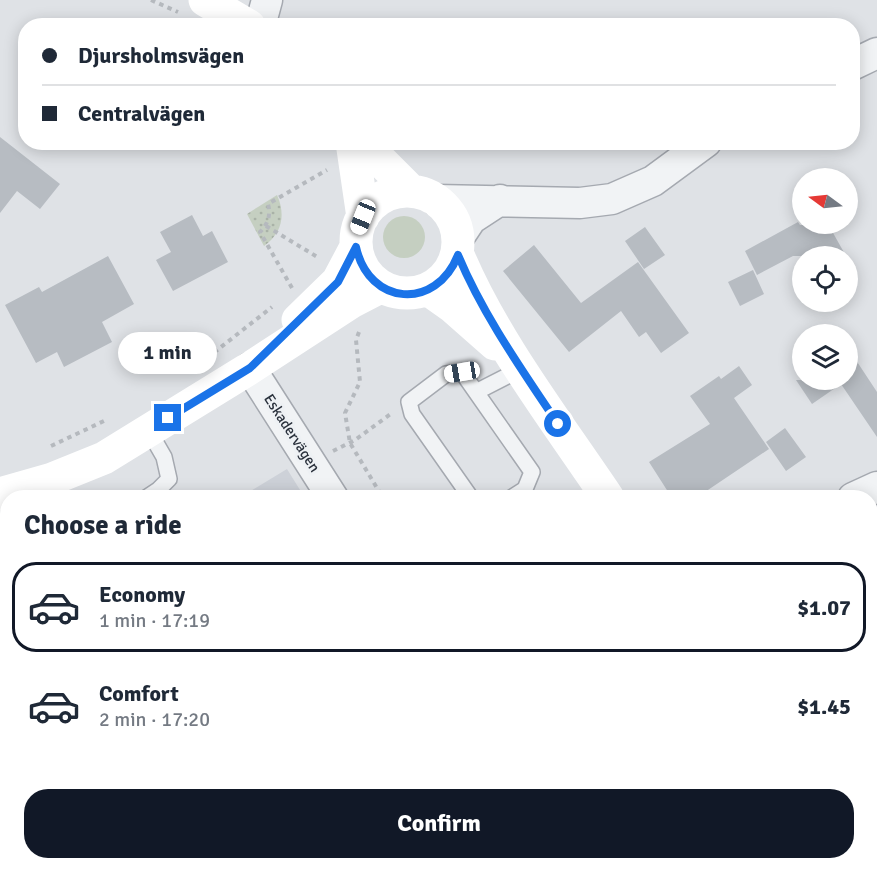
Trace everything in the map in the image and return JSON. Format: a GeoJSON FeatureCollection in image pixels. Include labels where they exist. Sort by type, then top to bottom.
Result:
{"type":"FeatureCollection","features":[{"type":"Feature","properties":{"kind":"street"},"geometry":{"type":"LineString","coordinates":[[205,0],[235,18]]}},
{"type":"Feature","properties":{"kind":"street"},"geometry":{"type":"LineString","coordinates":[[262,18],[267,0]]}},
{"type":"Feature","properties":{"kind":"street"},"geometry":{"type":"LineString","coordinates":[[860,61],[877,52]]}},
{"type":"Feature","properties":{"kind":"street"},"geometry":{"type":"LineString","coordinates":[[352,150],[360,262],[367,275],[380,286],[396,293],[412,294],[429,290],[442,281],[452,269],[458,246],[471,219],[500,200]]}},
{"type":"Feature","properties":{"kind":"street"},"geometry":{"type":"LineString","coordinates":[[371,150],[424,195],[446,208],[454,220],[458,246],[469,282],[520,367],[603,490]]}},
{"type":"Feature","properties":{"kind":"street"},"geometry":{"type":"LineString","coordinates":[[250,368],[338,282],[373,202],[386,194],[580,203],[612,199],[653,182],[695,150]]}},
{"type":"Feature","properties":{"kind":"street"},"geometry":{"type":"LineString","coordinates":[[11,490],[104,458],[380,286]]}},
{"type":"Feature","properties":{"kind":"street"},"geometry":{"type":"LineString","coordinates":[[429,290],[453,307],[520,367]]}},
{"type":"Feature","properties":{"kind":"street","name":"Eskadervägen"},"geometry":{"type":"LineString","coordinates":[[250,368],[328,490]]}},
{"type":"Feature","properties":{"kind":"lane"},"geometry":{"type":"LineString","coordinates":[[476,392],[520,367]]}},
{"type":"Feature","properties":{"kind":"lane"},"geometry":{"type":"LineString","coordinates":[[465,490],[412,414],[409,402],[447,374],[462,372],[532,472],[524,490]]}},
{"type":"Feature","properties":{"kind":"lane"},"geometry":{"type":"LineString","coordinates":[[149,430],[164,457],[170,479],[158,490]]}},
{"type":"Feature","properties":{"kind":"path"},"geometry":{"type":"LineString","coordinates":[[301,286],[294,292],[260,232],[266,226],[270,210],[268,204],[329,169]]}},
{"type":"Feature","properties":{"kind":"path"},"geometry":{"type":"LineString","coordinates":[[266,226],[320,258]]}},
{"type":"Feature","properties":{"kind":"path"},"geometry":{"type":"LineString","coordinates":[[201,363],[278,303]]}},
{"type":"Feature","properties":{"kind":"path"},"geometry":{"type":"LineString","coordinates":[[362,324],[356,340],[360,382],[345,413],[350,442],[378,490]]}},
{"type":"Feature","properties":{"kind":"path"},"geometry":{"type":"LineString","coordinates":[[350,442],[409,402]]}},
{"type":"Feature","properties":{"kind":"path"},"geometry":{"type":"LineString","coordinates":[[53,475],[111,418]]}},
{"type":"Feature","properties":{"kind":"shaded area"},"geometry":{"type":"Polygon","coordinates":[[[287,469],[300,490],[252,490],[287,469]]]}},
{"type":"Feature","properties":{"kind":"green space"},"geometry":{"type":"Polygon","coordinates":[[[277,195],[282,216],[281,223],[275,235],[264,246],[247,214],[277,195]]]}},
{"type":"Feature","properties":{"kind":"green space"},"geometry":{"type":"Polygon","coordinates":[[[404,216],[419,222],[425,237],[419,252],[404,258],[389,252],[383,237],[389,222],[404,216]]]}},
{"type":"Feature","properties":{"kind":"building"},"geometry":{"type":"Polygon","coordinates":[[[0,137],[60,184],[40,209],[17,191],[0,213],[0,137]]]}},
{"type":"Feature","properties":{"kind":"building"},"geometry":{"type":"Polygon","coordinates":[[[192,215],[203,236],[212,231],[228,262],[173,291],[156,260],[171,252],[160,232],[192,215]]]}},
{"type":"Feature","properties":{"kind":"building"},"geometry":{"type":"Polygon","coordinates":[[[792,225],[792,234],[834,234],[840,246],[792,246],[792,257],[757,275],[745,251],[792,225]]]}},
{"type":"Feature","properties":{"kind":"building"},"geometry":{"type":"Polygon","coordinates":[[[645,227],[665,255],[644,269],[625,241],[645,227]]]}},
{"type":"Feature","properties":{"kind":"building"},"geometry":{"type":"Polygon","coordinates":[[[534,245],[581,303],[638,262],[689,333],[661,353],[646,332],[639,337],[621,311],[569,352],[503,271],[534,245]]]}},
{"type":"Feature","properties":{"kind":"building"},"geometry":{"type":"Polygon","coordinates":[[[108,256],[134,304],[102,322],[112,342],[64,367],[57,352],[36,363],[5,305],[39,287],[42,292],[108,256]]]}},
{"type":"Feature","properties":{"kind":"building"},"geometry":{"type":"Polygon","coordinates":[[[753,270],[764,294],[740,306],[728,282],[753,270]]]}},
{"type":"Feature","properties":{"kind":"building"},"geometry":{"type":"Polygon","coordinates":[[[858,363],[877,392],[877,437],[845,390],[858,390],[858,363]]]}},
{"type":"Feature","properties":{"kind":"building"},"geometry":{"type":"Polygon","coordinates":[[[739,366],[752,385],[734,398],[769,449],[708,490],[667,490],[649,462],[710,424],[690,396],[719,376],[721,379],[739,366]]]}},
{"type":"Feature","properties":{"kind":"building"},"geometry":{"type":"Polygon","coordinates":[[[803,390],[832,390],[812,404],[803,390]]]}},
{"type":"Feature","properties":{"kind":"building"},"geometry":{"type":"Polygon","coordinates":[[[785,428],[806,457],[786,471],[766,442],[785,428]]]}},
{"type":"Feature","properties":{"kind":"route"},"geometry":{"type":"LineString","coordinates":[[168,418],[250,368],[338,282],[356,247],[367,275],[380,286],[396,293],[412,294],[429,290],[442,281],[452,269],[458,255],[469,282],[521,369],[558,424]]}}]}
